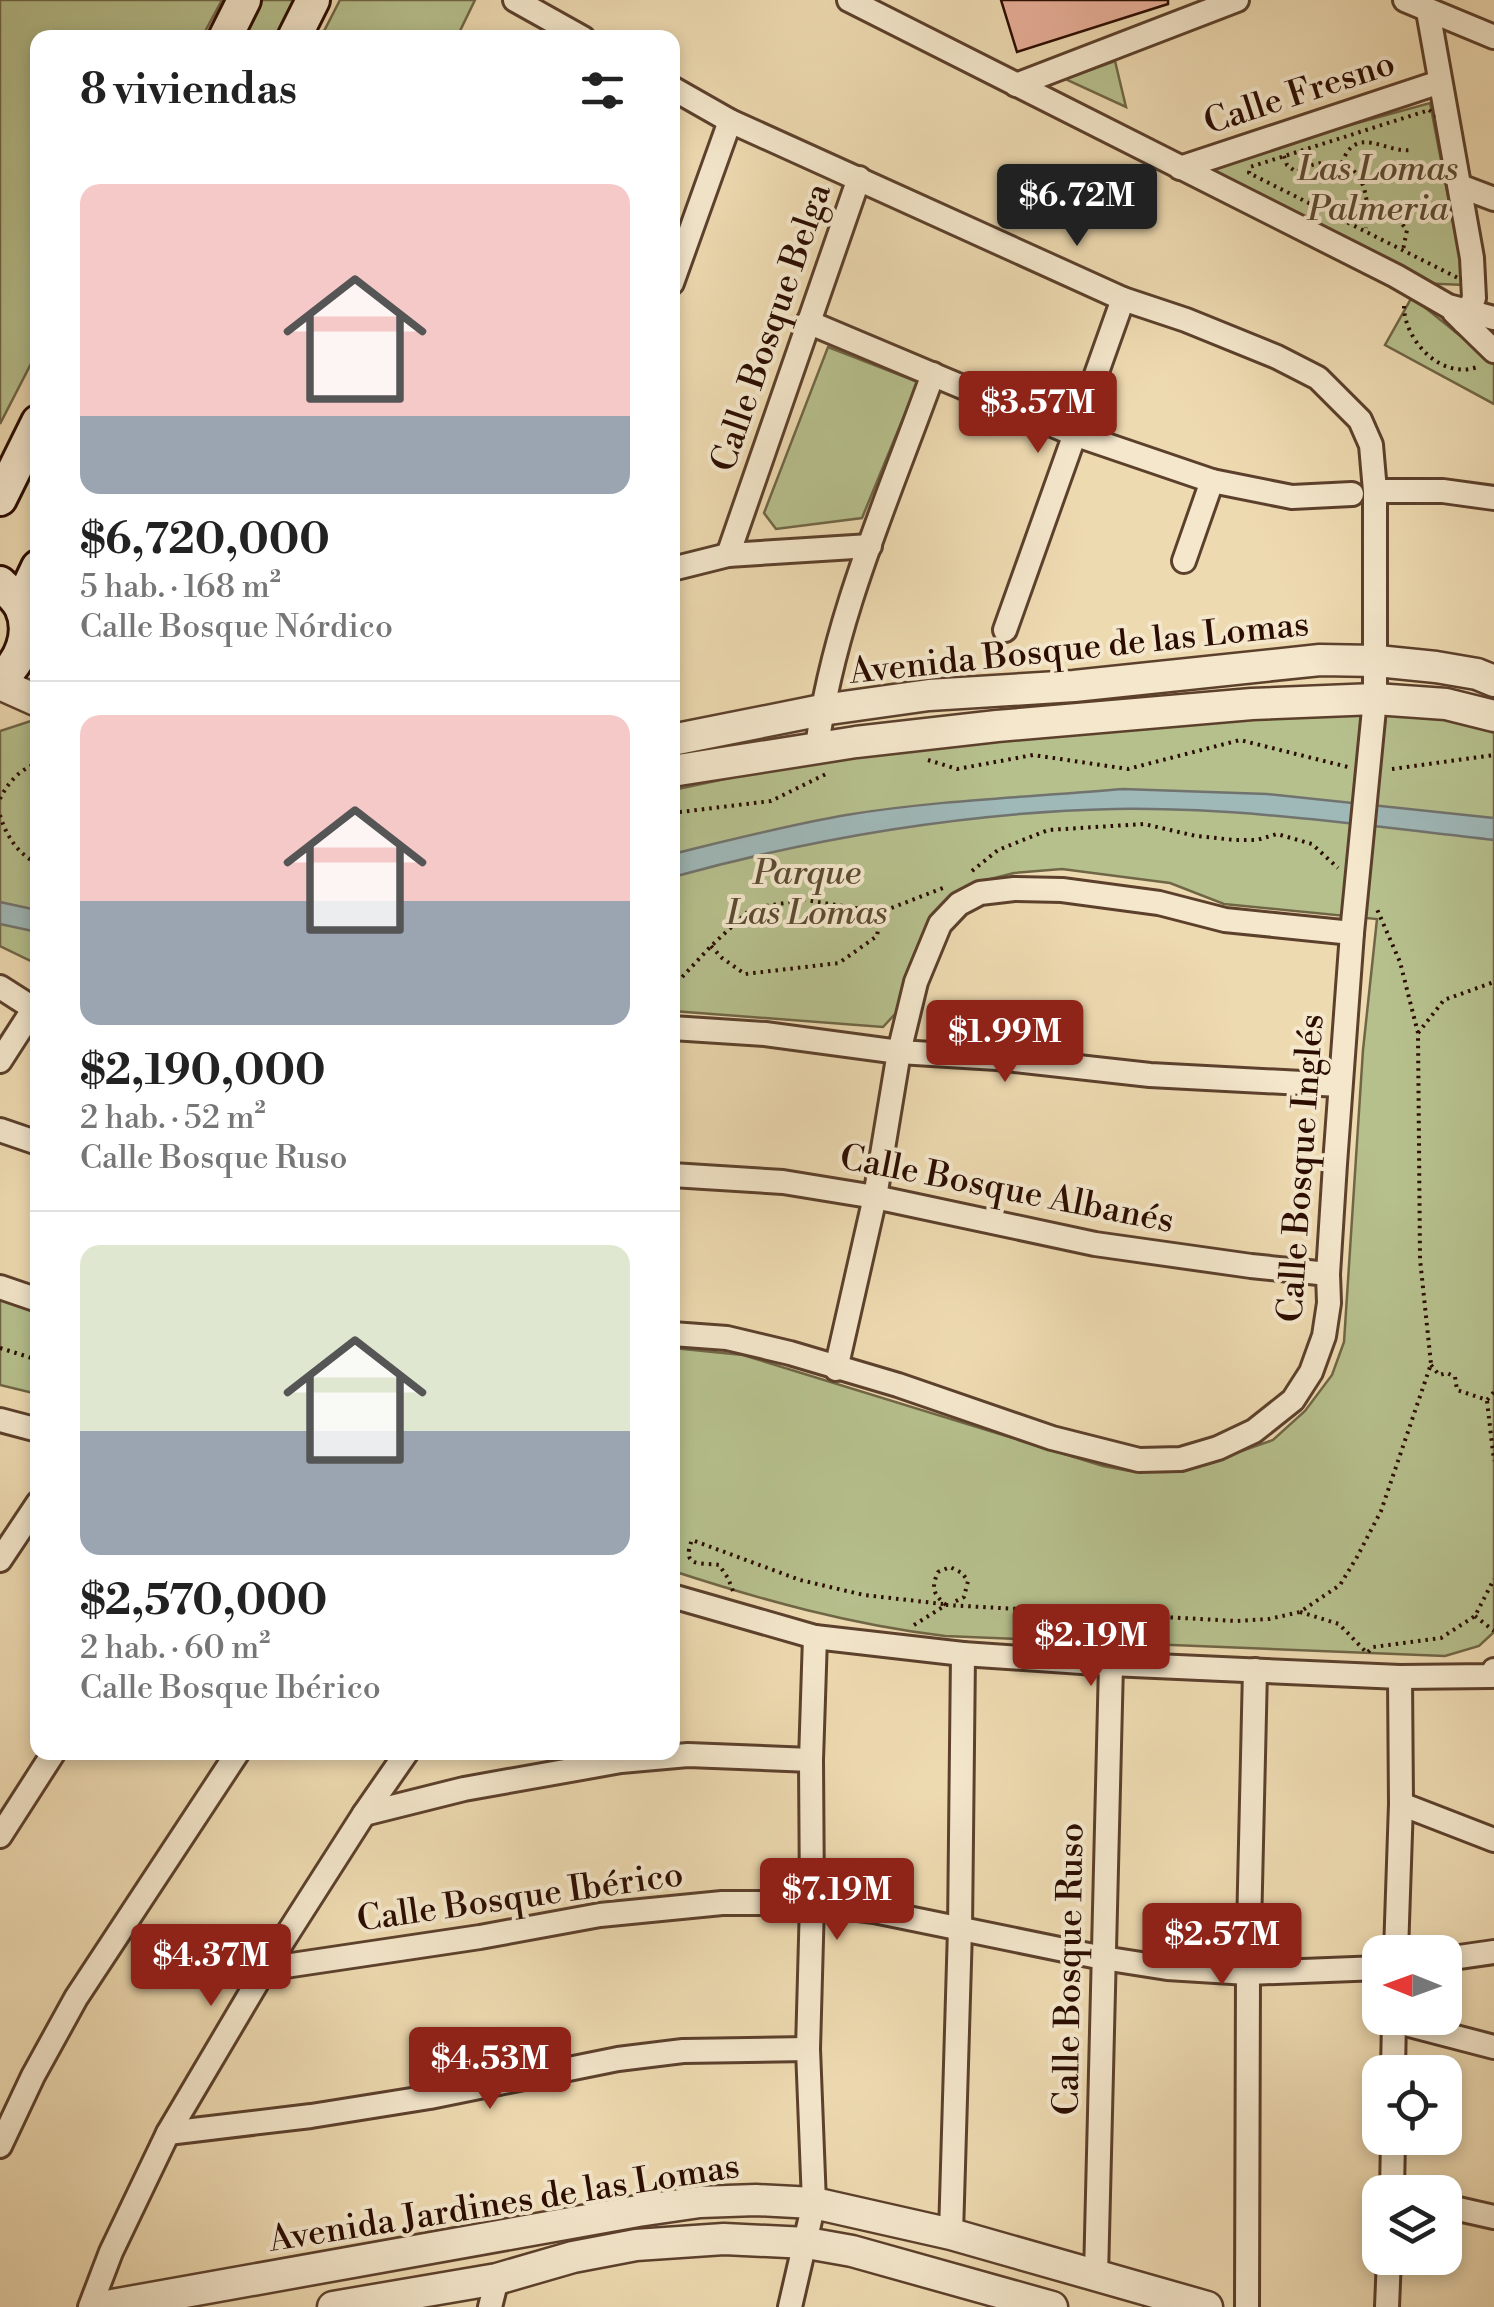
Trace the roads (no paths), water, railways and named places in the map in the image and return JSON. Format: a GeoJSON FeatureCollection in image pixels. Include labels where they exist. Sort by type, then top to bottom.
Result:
{"type":"FeatureCollection","features":[{"type":"Feature","properties":{"kind":"main road"},"geometry":{"type":"LineString","coordinates":[[230,30],[244,0]]}},
{"type":"Feature","properties":{"kind":"main road"},"geometry":{"type":"LineString","coordinates":[[298,30],[313,0]]}},
{"type":"Feature","properties":{"kind":"main road"},"geometry":{"type":"LineString","coordinates":[[0,499],[30,438]]}},
{"type":"Feature","properties":{"kind":"main road"},"geometry":{"type":"LineString","coordinates":[[0,681],[20,655],[25,638],[20,609],[30,586]]}},
{"type":"Feature","properties":{"kind":"street"},"geometry":{"type":"LineString","coordinates":[[515,0],[544,28]]}},
{"type":"Feature","properties":{"kind":"street"},"geometry":{"type":"LineString","coordinates":[[848,0],[1380,268],[1460,314],[1494,318]]}},
{"type":"Feature","properties":{"kind":"street"},"geometry":{"type":"LineString","coordinates":[[1016,86],[1237,0]]}},
{"type":"Feature","properties":{"kind":"street"},"geometry":{"type":"LineString","coordinates":[[1405,0],[1494,37]]}},
{"type":"Feature","properties":{"kind":"street"},"geometry":{"type":"LineString","coordinates":[[1428,11],[1474,287],[1474,298],[1460,314]]}},
{"type":"Feature","properties":{"kind":"street","name":"Calle Fresno"},"geometry":{"type":"LineString","coordinates":[[1180,168],[1440,82]]}},
{"type":"Feature","properties":{"kind":"street","name":"Calle Bosque Inglés"},"geometry":{"type":"LineString","coordinates":[[680,93],[730,121],[1123,299],[1186,320],[1318,378],[1360,420],[1370,445],[1363,492],[1377,661],[1340,1085],[1329,1304],[1324,1336],[1311,1372],[1293,1400],[1254,1432],[1218,1448],[1180,1459],[1139,1460],[1052,1438],[790,1353],[727,1338],[680,1335]]}},
{"type":"Feature","properties":{"kind":"street"},"geometry":{"type":"LineString","coordinates":[[680,246],[730,121]]}},
{"type":"Feature","properties":{"kind":"street","name":"Calle Bosque Belga"},"geometry":{"type":"LineString","coordinates":[[728,555],[859,178]]}},
{"type":"Feature","properties":{"kind":"street"},"geometry":{"type":"LineString","coordinates":[[1460,186],[1494,199]]}},
{"type":"Feature","properties":{"kind":"street"},"geometry":{"type":"LineString","coordinates":[[1005,630],[1123,299]]}},
{"type":"Feature","properties":{"kind":"street"},"geometry":{"type":"LineString","coordinates":[[1460,314],[1490,358]]}},
{"type":"Feature","properties":{"kind":"street"},"geometry":{"type":"LineString","coordinates":[[808,322],[1074,434],[1212,481],[1292,497],[1443,491],[1494,498]]}},
{"type":"Feature","properties":{"kind":"street"},"geometry":{"type":"LineString","coordinates":[[822,761],[822,710],[838,645],[933,374]]}},
{"type":"Feature","properties":{"kind":"street"},"geometry":{"type":"LineString","coordinates":[[1184,561],[1212,481]]}},
{"type":"Feature","properties":{"kind":"street"},"geometry":{"type":"LineString","coordinates":[[680,566],[728,555],[870,546]]}},
{"type":"Feature","properties":{"kind":"street","name":"Avenida Bosque de las Lomas"},"geometry":{"type":"LineString","coordinates":[[680,738],[822,710],[928,696],[1320,660],[1436,667],[1494,680]]}},
{"type":"Feature","properties":{"kind":"street"},"geometry":{"type":"LineString","coordinates":[[0,681],[30,697]]}},
{"type":"Feature","properties":{"kind":"street"},"geometry":{"type":"LineString","coordinates":[[997,726],[999,692]]}},
{"type":"Feature","properties":{"kind":"street","name":"Avenida Bosque de las Lomas"},"geometry":{"type":"LineString","coordinates":[[680,771],[822,761],[856,742],[1252,704],[1375,699],[1446,704],[1494,716]]}},
{"type":"Feature","properties":{"kind":"street"},"geometry":{"type":"LineString","coordinates":[[836,1368],[875,1197],[916,982],[940,924],[959,904],[980,893],[1062,890],[1159,903],[1226,920],[1352,933]]}},
{"type":"Feature","properties":{"kind":"street"},"geometry":{"type":"LineString","coordinates":[[0,986],[30,1005]]}},
{"type":"Feature","properties":{"kind":"street"},"geometry":{"type":"LineString","coordinates":[[0,1061],[30,1017]]}},
{"type":"Feature","properties":{"kind":"street"},"geometry":{"type":"LineString","coordinates":[[680,1029],[1150,1075],[1340,1085]]}},
{"type":"Feature","properties":{"kind":"street"},"geometry":{"type":"LineString","coordinates":[[0,1130],[30,1140]]}},
{"type":"Feature","properties":{"kind":"street","name":"Calle Bosque Albanés"},"geometry":{"type":"LineString","coordinates":[[680,1176],[784,1182],[875,1197],[1096,1244],[1328,1274]]}},
{"type":"Feature","properties":{"kind":"street"},"geometry":{"type":"LineString","coordinates":[[0,1287],[30,1297]]}},
{"type":"Feature","properties":{"kind":"street"},"geometry":{"type":"LineString","coordinates":[[0,1420],[30,1428]]}},
{"type":"Feature","properties":{"kind":"street"},"geometry":{"type":"LineString","coordinates":[[0,1560],[30,1514]]}},
{"type":"Feature","properties":{"kind":"street"},"geometry":{"type":"LineString","coordinates":[[680,1598],[815,1637],[964,1654],[1400,1678],[1493,1674]]}},
{"type":"Feature","properties":{"kind":"street"},"geometry":{"type":"LineString","coordinates":[[790,2307],[814,2203],[808,2050],[815,1637]]}},
{"type":"Feature","properties":{"kind":"street"},"geometry":{"type":"LineString","coordinates":[[951,2234],[964,1654]]}},
{"type":"Feature","properties":{"kind":"street","name":"Calle Bosque Ruso"},"geometry":{"type":"LineString","coordinates":[[1096,2276],[1110,1664]]}},
{"type":"Feature","properties":{"kind":"street"},"geometry":{"type":"LineString","coordinates":[[1247,2307],[1248,1973],[1255,1670]]}},
{"type":"Feature","properties":{"kind":"street"},"geometry":{"type":"LineString","coordinates":[[1397,1935],[1400,1678]]}},
{"type":"Feature","properties":{"kind":"street"},"geometry":{"type":"LineString","coordinates":[[680,1756],[811,1760]]}},
{"type":"Feature","properties":{"kind":"street"},"geometry":{"type":"LineString","coordinates":[[0,1836],[49,1760]]}},
{"type":"Feature","properties":{"kind":"street"},"geometry":{"type":"LineString","coordinates":[[0,2146],[32,2076],[76,1998],[233,1760]]}},
{"type":"Feature","properties":{"kind":"street"},"geometry":{"type":"LineString","coordinates":[[90,2307],[111,2252],[168,2133],[265,1969],[401,1760]]}},
{"type":"Feature","properties":{"kind":"street"},"geometry":{"type":"LineString","coordinates":[[364,1814],[464,1788],[640,1760]]}},
{"type":"Feature","properties":{"kind":"street"},"geometry":{"type":"LineString","coordinates":[[1401,1804],[1494,1840]]}},
{"type":"Feature","properties":{"kind":"street","name":"Calle Bosque Ibérico"},"geometry":{"type":"LineString","coordinates":[[265,1969],[480,1937],[600,1914],[722,1903],[812,1903],[874,1911],[1167,1968],[1248,1973],[1362,1969]]}},
{"type":"Feature","properties":{"kind":"street"},"geometry":{"type":"LineString","coordinates":[[1462,1957],[1494,1952]]}},
{"type":"Feature","properties":{"kind":"street"},"geometry":{"type":"LineString","coordinates":[[1451,2035],[1494,2047]]}},
{"type":"Feature","properties":{"kind":"street"},"geometry":{"type":"LineString","coordinates":[[168,2133],[351,2110],[618,2059],[683,2052],[808,2050]]}},
{"type":"Feature","properties":{"kind":"street","name":"Avenida Jardines de las Lomas"},"geometry":{"type":"LineString","coordinates":[[101,2307],[188,2298],[700,2202],[756,2200],[814,2203],[951,2234],[1207,2307]]}},
{"type":"Feature","properties":{"kind":"street"},"geometry":{"type":"LineString","coordinates":[[1462,2210],[1494,2217]]}},
{"type":"Feature","properties":{"kind":"street","name":"Avenida Jardines de las Lomas"},"geometry":{"type":"LineString","coordinates":[[333,2307],[493,2293],[573,2257],[636,2245],[724,2239],[807,2243],[904,2264],[1052,2307]]}},
{"type":"Feature","properties":{"kind":"street"},"geometry":{"type":"LineString","coordinates":[[1387,2307],[1388,2275]]}},
{"type":"Feature","properties":{"kind":"water"},"geometry":{"type":"Polygon","coordinates":[[[1123,789],[1267,794],[1494,818],[1494,840],[1210,811],[1060,811],[836,839],[680,875],[680,852],[824,819],[984,799],[1123,789]]]}},
{"type":"Feature","properties":{"kind":"water"},"geometry":{"type":"Polygon","coordinates":[[[0,902],[30,908],[30,930],[0,924],[0,902]]]}},
{"type":"Feature","properties":{"kind":"park label","name":"Las Lomas Palmeria"},"geometry":{"type":"Point","coordinates":[1378,188]}},
{"type":"Feature","properties":{"kind":"park label","name":"Parque Las Lomas"},"geometry":{"type":"Point","coordinates":[807,892]}}]}
